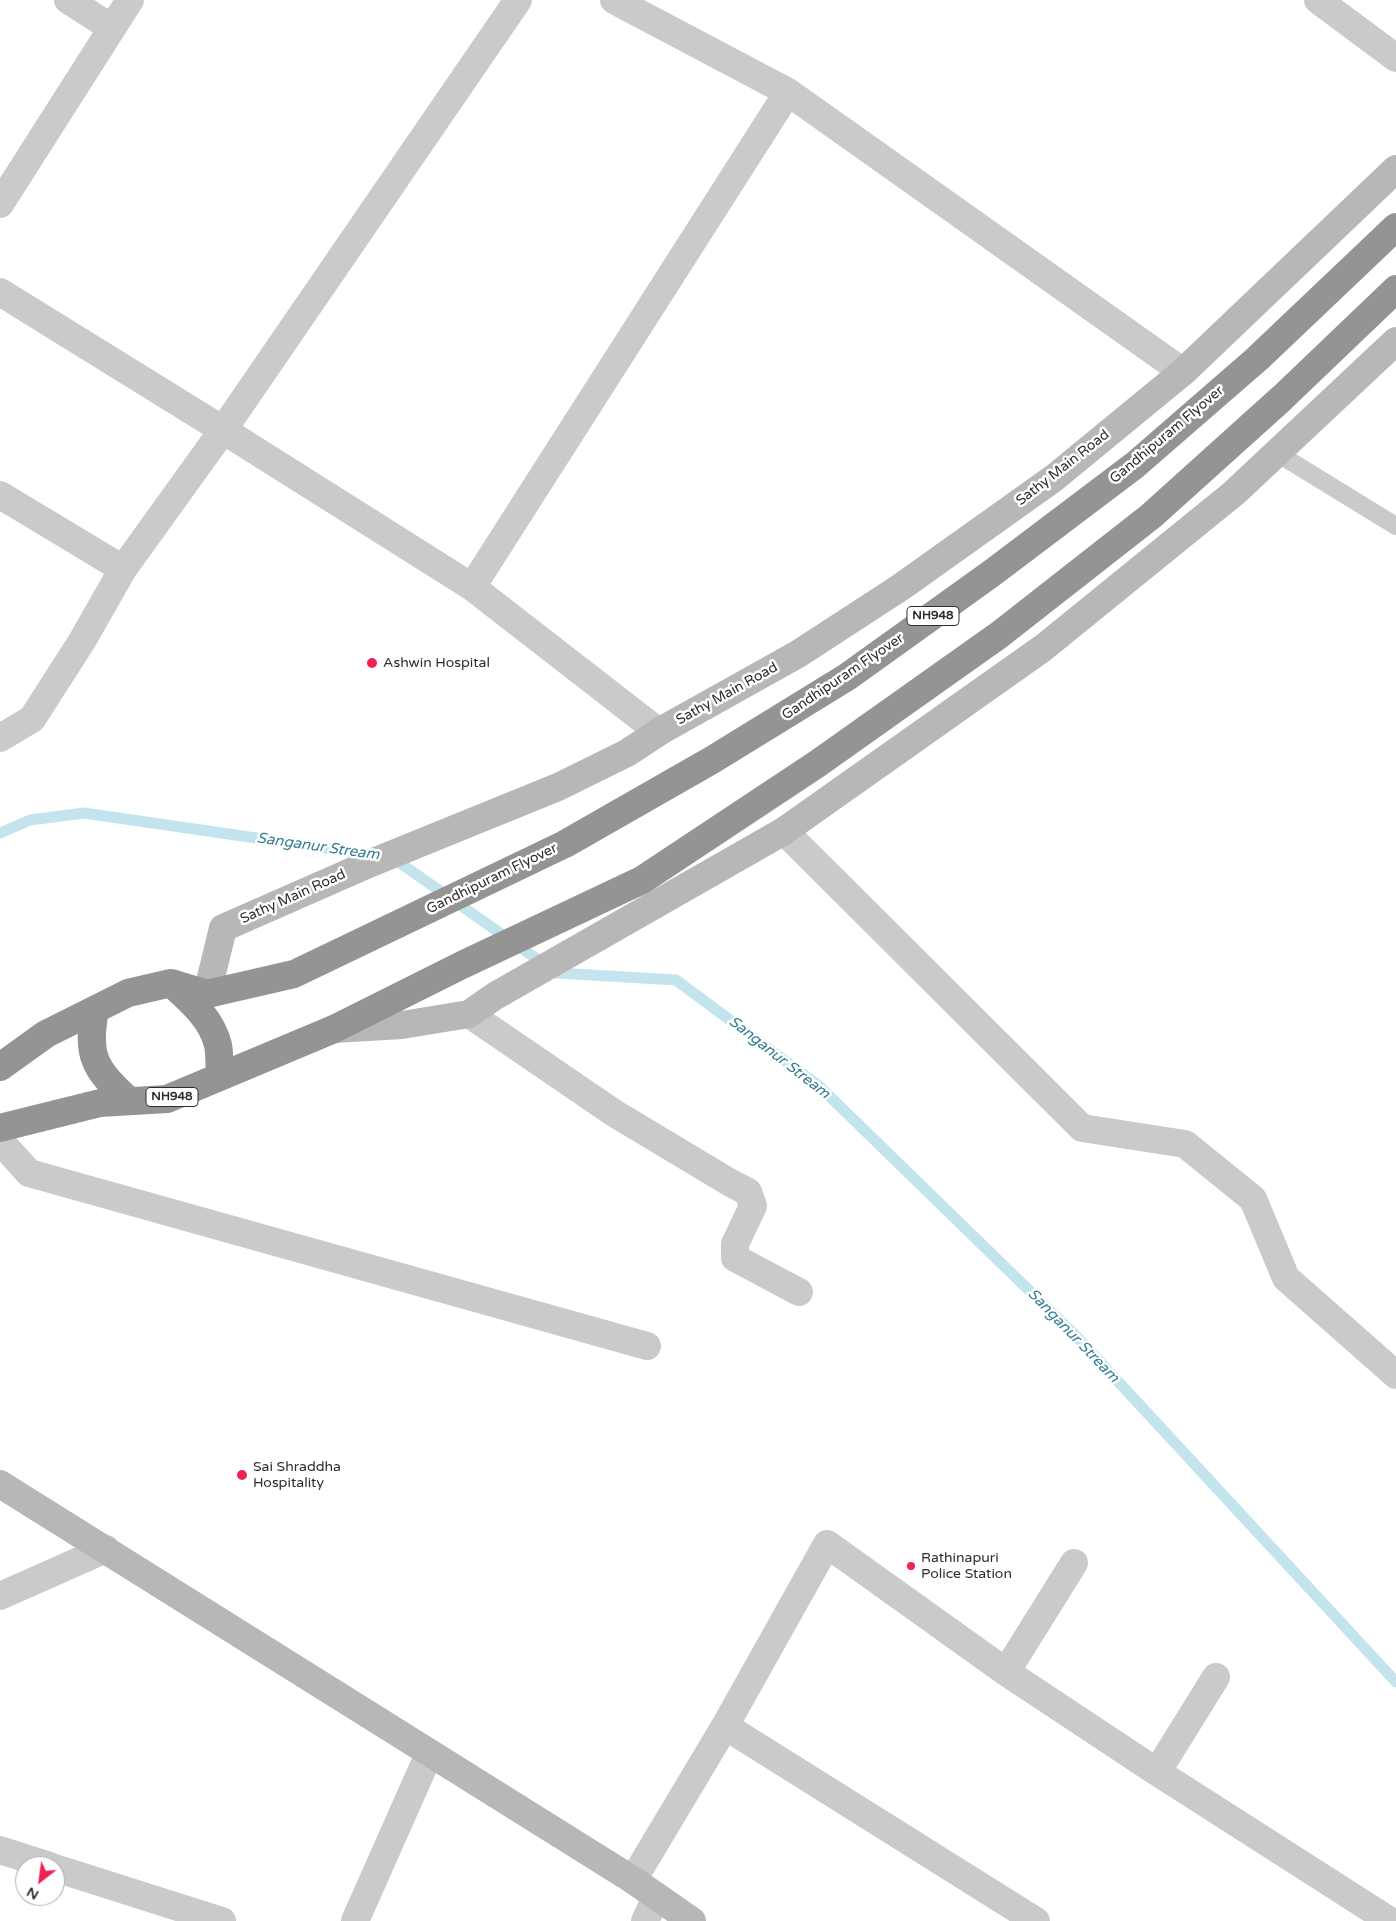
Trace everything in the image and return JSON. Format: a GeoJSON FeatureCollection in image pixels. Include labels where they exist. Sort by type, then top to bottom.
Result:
{"type":"FeatureCollection","features":[{"type":"Feature","properties":{"kind":"highway","name":"Gandhipuram Flyover"},"geometry":{"type":"LineString","coordinates":[[206,994],[294,974],[565,844],[712,760],[847,677],[992,573],[1136,465],[1257,359],[1396,227]]}},
{"type":"Feature","properties":{"kind":"highway","name":"NH948"},"geometry":{"type":"LineString","coordinates":[[0,1128],[100,1103],[167,1098],[334,1029],[642,880],[817,764],[999,635],[1150,516],[1282,398],[1396,289]]}},
{"type":"Feature","properties":{"kind":"highway"},"geometry":{"type":"LineString","coordinates":[[171,983],[200,1010],[218,1044],[220,1076]]}},
{"type":"Feature","properties":{"kind":"highway"},"geometry":{"type":"LineString","coordinates":[[0,1067],[46,1034],[128,993],[171,983],[206,994]]}},
{"type":"Feature","properties":{"kind":"highway"},"geometry":{"type":"LineString","coordinates":[[95,1010],[90,1033],[94,1061],[110,1083],[129,1101]]}},
{"type":"Feature","properties":{"kind":"street"},"geometry":{"type":"LineString","coordinates":[[68,0],[112,28]]}},
{"type":"Feature","properties":{"kind":"street"},"geometry":{"type":"LineString","coordinates":[[0,204],[130,0]]}},
{"type":"Feature","properties":{"kind":"street"},"geometry":{"type":"LineString","coordinates":[[0,738],[32,719],[82,641],[124,569],[223,430],[518,0]]}},
{"type":"Feature","properties":{"kind":"street"},"geometry":{"type":"LineString","coordinates":[[614,0],[788,92],[1183,372]]}},
{"type":"Feature","properties":{"kind":"street"},"geometry":{"type":"LineString","coordinates":[[1318,0],[1396,58]]}},
{"type":"Feature","properties":{"kind":"street"},"geometry":{"type":"LineString","coordinates":[[472,587],[788,92]]}},
{"type":"Feature","properties":{"kind":"street","name":"Sathy Main Road"},"geometry":{"type":"LineString","coordinates":[[206,994],[223,928],[371,863],[558,786],[627,753],[662,730],[798,654],[901,587],[1054,478],[1183,372],[1396,169]]}},
{"type":"Feature","properties":{"kind":"street"},"geometry":{"type":"LineString","coordinates":[[0,292],[472,587],[655,729],[662,730]]}},
{"type":"Feature","properties":{"kind":"street"},"geometry":{"type":"LineString","coordinates":[[334,1029],[402,1025],[469,1014],[495,996],[784,831],[1043,648],[1234,493],[1396,341]]}},
{"type":"Feature","properties":{"kind":"street"},"geometry":{"type":"LineString","coordinates":[[0,494],[124,569]]}},
{"type":"Feature","properties":{"kind":"street"},"geometry":{"type":"LineString","coordinates":[[784,831],[1082,1128],[1185,1144],[1253,1199],[1286,1278],[1396,1375]]}},
{"type":"Feature","properties":{"kind":"street"},"geometry":{"type":"LineString","coordinates":[[469,1014],[614,1113],[748,1192],[753,1206],[735,1244],[735,1258],[799,1292]]}},
{"type":"Feature","properties":{"kind":"street"},"geometry":{"type":"LineString","coordinates":[[0,1140],[29,1173],[647,1346]]}},
{"type":"Feature","properties":{"kind":"street"},"geometry":{"type":"LineString","coordinates":[[0,1484],[633,1880],[651,1909],[692,1921]]}},
{"type":"Feature","properties":{"kind":"street"},"geometry":{"type":"LineString","coordinates":[[633,1880],[725,1726],[827,1544],[1006,1672],[1157,1772],[1390,1921]]}},
{"type":"Feature","properties":{"kind":"street"},"geometry":{"type":"LineString","coordinates":[[0,1596],[106,1549]]}},
{"type":"Feature","properties":{"kind":"street"},"geometry":{"type":"LineString","coordinates":[[1006,1672],[1074,1563]]}},
{"type":"Feature","properties":{"kind":"street"},"geometry":{"type":"LineString","coordinates":[[1157,1772],[1216,1678]]}},
{"type":"Feature","properties":{"kind":"street"},"geometry":{"type":"LineString","coordinates":[[725,1726],[1036,1921]]}},
{"type":"Feature","properties":{"kind":"street"},"geometry":{"type":"LineString","coordinates":[[355,1921],[429,1754]]}},
{"type":"Feature","properties":{"kind":"street"},"geometry":{"type":"LineString","coordinates":[[0,1850],[19,1856]]}},
{"type":"Feature","properties":{"kind":"street"},"geometry":{"type":"LineString","coordinates":[[65,1871],[222,1921]]}},
{"type":"Feature","properties":{"kind":"lane"},"geometry":{"type":"LineString","coordinates":[[1277,453],[1396,526]]}},
{"type":"Feature","properties":{"kind":"waterway","name":"Sanganur Stream"},"geometry":{"type":"LineString","coordinates":[[0,833],[30,820],[84,813],[373,855]]}},
{"type":"Feature","properties":{"kind":"waterway","name":"Sanganur Stream"},"geometry":{"type":"LineString","coordinates":[[389,858],[393,858],[557,973],[676,980],[819,1086],[1077,1337],[1396,1682]]}},
{"type":"Feature","properties":{"kind":"place","name":"Ashwin Hospital"},"geometry":{"type":"Point","coordinates":[372,663]}},
{"type":"Feature","properties":{"kind":"place","name":"Sai Shraddha Hospitality"},"geometry":{"type":"Point","coordinates":[242,1475]}},
{"type":"Feature","properties":{"kind":"place","name":"Rathinapuri Police Station"},"geometry":{"type":"Point","coordinates":[911,1566]}}]}
